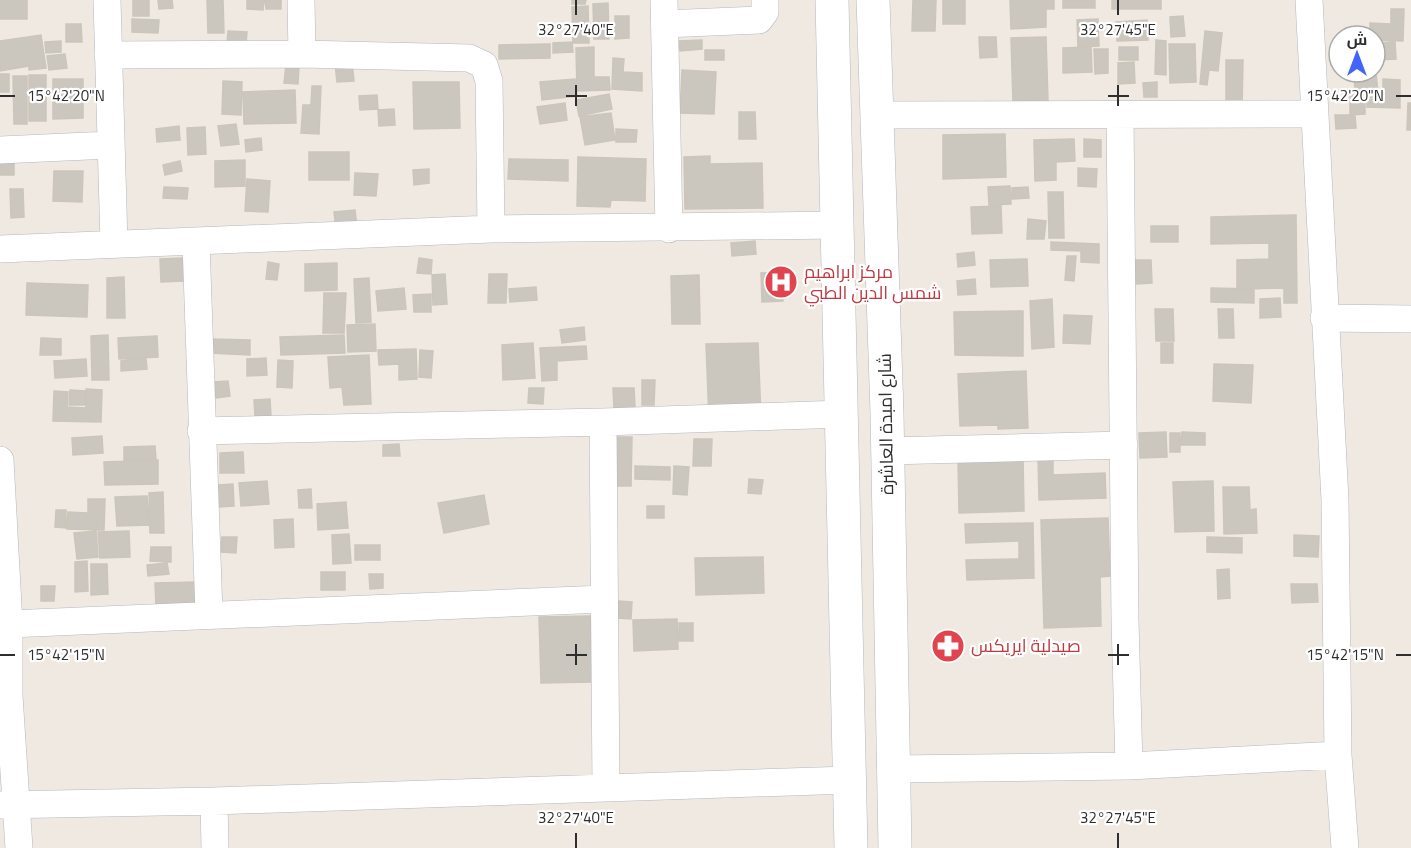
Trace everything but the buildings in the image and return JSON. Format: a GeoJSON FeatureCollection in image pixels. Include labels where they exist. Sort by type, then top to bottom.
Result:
{"type":"FeatureCollection","features":[{"type":"Feature","properties":{"kind":"main road"},"geometry":{"type":"LineString","coordinates":[[832,0],[851,848]]}},
{"type":"Feature","properties":{"kind":"main road","name":"شارع امبدة العاشرة"},"geometry":{"type":"LineString","coordinates":[[873,0],[887,451],[895,848]]}},
{"type":"Feature","properties":{"kind":"street"},"geometry":{"type":"LineString","coordinates":[[107,0],[114,243]]}},
{"type":"Feature","properties":{"kind":"street"},"geometry":{"type":"LineString","coordinates":[[301,0],[302,54]]}},
{"type":"Feature","properties":{"kind":"street"},"geometry":{"type":"LineString","coordinates":[[669,229],[664,12],[759,20],[765,12],[765,0]]}},
{"type":"Feature","properties":{"kind":"street"},"geometry":{"type":"LineString","coordinates":[[1309,0],[1313,114],[1335,500],[1338,755],[1345,848]]}},
{"type":"Feature","properties":{"kind":"street"},"geometry":{"type":"LineString","coordinates":[[108,55],[302,54],[469,58],[484,65],[489,81],[491,229]]}},
{"type":"Feature","properties":{"kind":"street"},"geometry":{"type":"LineString","coordinates":[[876,115],[1313,114]]}},
{"type":"Feature","properties":{"kind":"street"},"geometry":{"type":"LineString","coordinates":[[1120,115],[1129,766]]}},
{"type":"Feature","properties":{"kind":"street"},"geometry":{"type":"LineString","coordinates":[[0,150],[110,145]]}},
{"type":"Feature","properties":{"kind":"street"},"geometry":{"type":"LineString","coordinates":[[0,249],[114,243],[196,243],[491,229],[669,229],[838,225]]}},
{"type":"Feature","properties":{"kind":"street"},"geometry":{"type":"LineString","coordinates":[[196,243],[209,614]]}},
{"type":"Feature","properties":{"kind":"street"},"geometry":{"type":"LineString","coordinates":[[1324,318],[1411,319]]}},
{"type":"Feature","properties":{"kind":"street"},"geometry":{"type":"LineString","coordinates":[[201,431],[842,414]]}},
{"type":"Feature","properties":{"kind":"street"},"geometry":{"type":"LineString","coordinates":[[603,422],[606,787]]}},
{"type":"Feature","properties":{"kind":"street"},"geometry":{"type":"LineString","coordinates":[[887,451],[1124,445]]}},
{"type":"Feature","properties":{"kind":"street"},"geometry":{"type":"LineString","coordinates":[[0,460],[9,624],[4,697],[9,805],[19,848]]}},
{"type":"Feature","properties":{"kind":"street"},"geometry":{"type":"LineString","coordinates":[[9,624],[603,598]]}},
{"type":"Feature","properties":{"kind":"street"},"geometry":{"type":"LineString","coordinates":[[893,769],[1129,766],[1338,755]]}},
{"type":"Feature","properties":{"kind":"street"},"geometry":{"type":"LineString","coordinates":[[9,805],[214,801],[849,780]]}},
{"type":"Feature","properties":{"kind":"street"},"geometry":{"type":"LineString","coordinates":[[214,801],[215,848]]}},
{"type":"Feature","properties":{"kind":"place","name":"مركز ابراهيم شمس الدين الطبي"},"geometry":{"type":"Point","coordinates":[781,282]}},
{"type":"Feature","properties":{"kind":"place","name":"صيدلية ايريكس"},"geometry":{"type":"Point","coordinates":[948,646]}}]}
